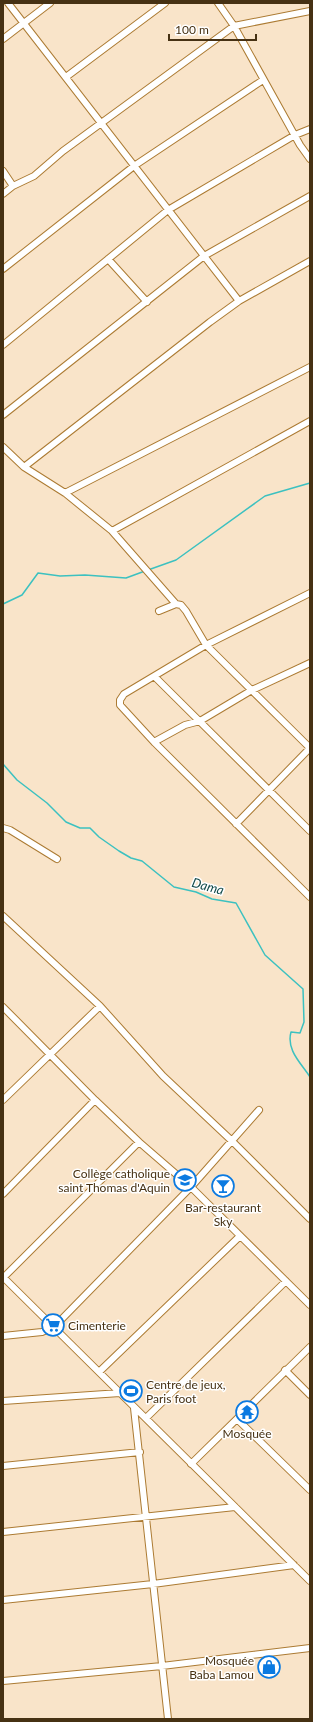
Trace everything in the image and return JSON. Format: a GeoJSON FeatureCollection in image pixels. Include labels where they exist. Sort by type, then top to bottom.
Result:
{"type":"FeatureCollection","features":[{"type":"Feature","properties":{"kind":"street"},"geometry":{"type":"LineString","coordinates":[[8,3],[239,301]]}},
{"type":"Feature","properties":{"kind":"street"},"geometry":{"type":"LineString","coordinates":[[3,39],[50,3]]}},
{"type":"Feature","properties":{"kind":"street"},"geometry":{"type":"LineString","coordinates":[[66,77],[165,3]]}},
{"type":"Feature","properties":{"kind":"street"},"geometry":{"type":"LineString","coordinates":[[218,3],[234,26],[263,80],[310,159]]}},
{"type":"Feature","properties":{"kind":"street"},"geometry":{"type":"LineString","coordinates":[[3,194],[12,186],[34,176],[62,151],[234,26],[310,11]]}},
{"type":"Feature","properties":{"kind":"street"},"geometry":{"type":"LineString","coordinates":[[3,269],[134,166],[263,80]]}},
{"type":"Feature","properties":{"kind":"street"},"geometry":{"type":"LineString","coordinates":[[3,345],[168,210],[295,135],[310,129]]}},
{"type":"Feature","properties":{"kind":"street"},"geometry":{"type":"LineString","coordinates":[[3,171],[12,186]]}},
{"type":"Feature","properties":{"kind":"street"},"geometry":{"type":"LineString","coordinates":[[3,415],[204,256],[310,196]]}},
{"type":"Feature","properties":{"kind":"street"},"geometry":{"type":"LineString","coordinates":[[108,259],[147,302]]}},
{"type":"Feature","properties":{"kind":"street"},"geometry":{"type":"LineString","coordinates":[[24,467],[239,301],[310,261]]}},
{"type":"Feature","properties":{"kind":"street"},"geometry":{"type":"LineString","coordinates":[[65,492],[310,367]]}},
{"type":"Feature","properties":{"kind":"street"},"geometry":{"type":"LineString","coordinates":[[112,531],[310,421]]}},
{"type":"Feature","properties":{"kind":"street"},"geometry":{"type":"LineString","coordinates":[[3,447],[24,467],[65,492],[112,531],[176,604],[181,605],[186,611],[206,645],[310,748],[268,789],[236,824]]}},
{"type":"Feature","properties":{"kind":"street"},"geometry":{"type":"LineString","coordinates":[[310,593],[206,645],[124,694],[120,700],[120,705],[154,742],[310,897]]}},
{"type":"Feature","properties":{"kind":"street"},"geometry":{"type":"LineString","coordinates":[[159,611],[176,604]]}},
{"type":"Feature","properties":{"kind":"street"},"geometry":{"type":"LineString","coordinates":[[154,742],[185,725],[200,721],[252,690],[310,664]]}},
{"type":"Feature","properties":{"kind":"street"},"geometry":{"type":"LineString","coordinates":[[154,677],[310,831]]}},
{"type":"Feature","properties":{"kind":"street"},"geometry":{"type":"LineString","coordinates":[[3,828],[10,830],[57,859]]}},
{"type":"Feature","properties":{"kind":"street"},"geometry":{"type":"LineString","coordinates":[[3,916],[100,1006],[163,1076],[232,1141],[310,1219]]}},
{"type":"Feature","properties":{"kind":"street"},"geometry":{"type":"LineString","coordinates":[[3,1100],[100,1006]]}},
{"type":"Feature","properties":{"kind":"street"},"geometry":{"type":"LineString","coordinates":[[3,1008],[50,1053],[95,1100],[139,1142],[191,1187],[310,1305]]}},
{"type":"Feature","properties":{"kind":"street"},"geometry":{"type":"LineString","coordinates":[[3,1194],[95,1100]]}},
{"type":"Feature","properties":{"kind":"street"},"geometry":{"type":"LineString","coordinates":[[3,1336],[42,1332],[54,1327],[191,1187],[259,1110]]}},
{"type":"Feature","properties":{"kind":"street"},"geometry":{"type":"LineString","coordinates":[[139,1142],[3,1277],[310,1581]]}},
{"type":"Feature","properties":{"kind":"street"},"geometry":{"type":"LineString","coordinates":[[99,1372],[240,1236]]}},
{"type":"Feature","properties":{"kind":"street"},"geometry":{"type":"LineString","coordinates":[[146,1418],[286,1281]]}},
{"type":"Feature","properties":{"kind":"street"},"geometry":{"type":"LineString","coordinates":[[191,1464],[310,1347]]}},
{"type":"Feature","properties":{"kind":"street"},"geometry":{"type":"LineString","coordinates":[[286,1370],[310,1395]]}},
{"type":"Feature","properties":{"kind":"street"},"geometry":{"type":"LineString","coordinates":[[3,1401],[120,1393]]}},
{"type":"Feature","properties":{"kind":"street"},"geometry":{"type":"LineString","coordinates":[[134,1408],[168,1719]]}},
{"type":"Feature","properties":{"kind":"street"},"geometry":{"type":"LineString","coordinates":[[237,1419],[310,1490]]}},
{"type":"Feature","properties":{"kind":"street"},"geometry":{"type":"LineString","coordinates":[[3,1466],[140,1452]]}},
{"type":"Feature","properties":{"kind":"street"},"geometry":{"type":"LineString","coordinates":[[3,1532],[146,1516],[235,1508]]}},
{"type":"Feature","properties":{"kind":"street"},"geometry":{"type":"LineString","coordinates":[[3,1600],[153,1584],[294,1565]]}},
{"type":"Feature","properties":{"kind":"street"},"geometry":{"type":"LineString","coordinates":[[3,1681],[162,1666],[310,1648]]}},
{"type":"Feature","properties":{"kind":"waterway"},"geometry":{"type":"LineString","coordinates":[[148,570],[176,560],[265,496],[310,483]]}},
{"type":"Feature","properties":{"kind":"waterway"},"geometry":{"type":"LineString","coordinates":[[3,604],[22,595],[38,573],[60,576],[85,575],[126,578],[145,571]]}},
{"type":"Feature","properties":{"kind":"waterway","name":"Dama"},"geometry":{"type":"LineString","coordinates":[[3,764],[17,780],[47,803],[66,822],[80,828],[90,828],[99,837],[119,851],[131,858],[142,861],[174,887],[196,892],[212,899],[236,903],[265,955],[303,989],[304,1022],[300,1033],[291,1032],[290,1039],[295,1056],[310,1077]]}},
{"type":"Feature","properties":{"kind":"place","name":"Collège catholique saint Thomas d'Aquin"},"geometry":{"type":"Point","coordinates":[185,1180]}},
{"type":"Feature","properties":{"kind":"place","name":"Bar-restaurant Sky"},"geometry":{"type":"Point","coordinates":[223,1186]}},
{"type":"Feature","properties":{"kind":"place","name":"Cimenterie"},"geometry":{"type":"Point","coordinates":[53,1325]}},
{"type":"Feature","properties":{"kind":"place","name":"Centre de jeux, Paris foot"},"geometry":{"type":"Point","coordinates":[131,1391]}},
{"type":"Feature","properties":{"kind":"place","name":"Mosquée"},"geometry":{"type":"Point","coordinates":[247,1412]}},
{"type":"Feature","properties":{"kind":"place","name":"Mosquée Baba Lamou"},"geometry":{"type":"Point","coordinates":[269,1667]}}]}
